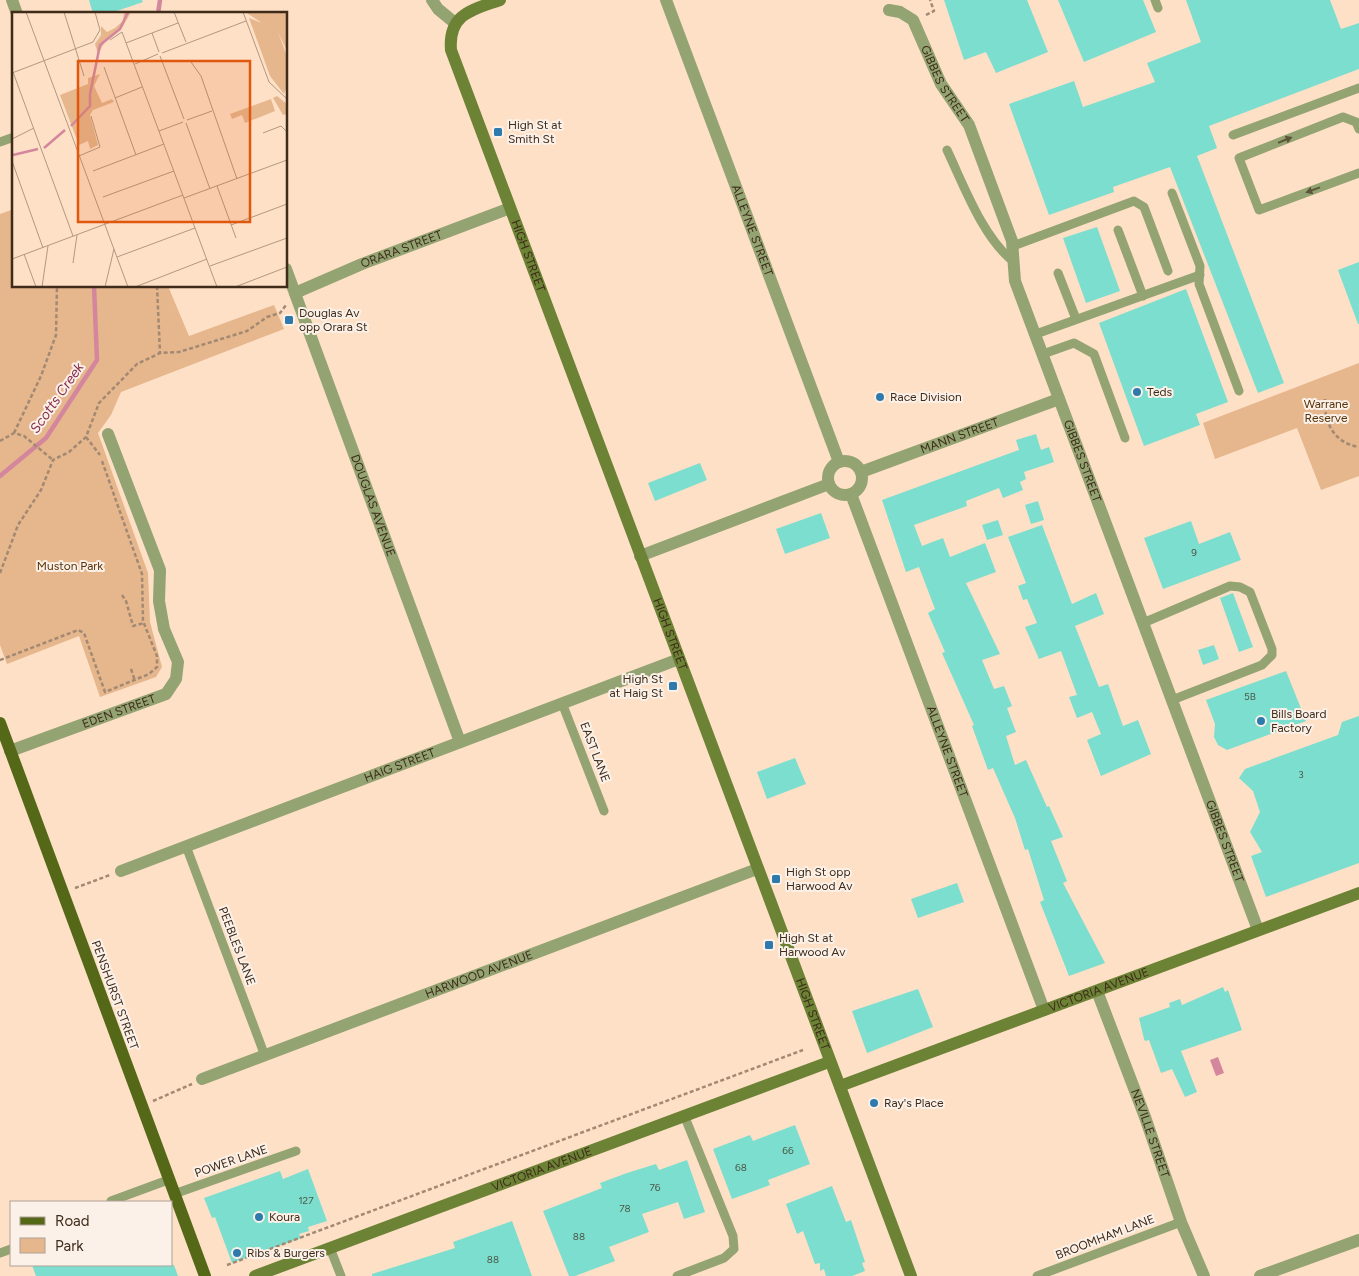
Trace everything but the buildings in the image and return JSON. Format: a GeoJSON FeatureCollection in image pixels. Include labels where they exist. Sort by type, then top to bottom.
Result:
{"type":"FeatureCollection","features":[{"type":"Feature","properties":{"kind":"main road","name":"PENSHURST STREET"},"geometry":{"type":"LineString","coordinates":[[0,723],[205,1276]]}},
{"type":"Feature","properties":{"kind":"street"},"geometry":{"type":"LineString","coordinates":[[12,0],[16,12]]}},
{"type":"Feature","properties":{"kind":"street"},"geometry":{"type":"LineString","coordinates":[[432,0],[438,9],[455,23],[466,13],[500,0]]}},
{"type":"Feature","properties":{"kind":"street","name":"ALLEYNE STREET"},"geometry":{"type":"LineString","coordinates":[[666,0],[839,462]]}},
{"type":"Feature","properties":{"kind":"street"},"geometry":{"type":"LineString","coordinates":[[890,10],[900,12],[913,20]]}},
{"type":"Feature","properties":{"kind":"street","name":"GIBBES STREET"},"geometry":{"type":"LineString","coordinates":[[913,20],[941,84],[969,124],[1013,246],[1015,281],[1258,930]]}},
{"type":"Feature","properties":{"kind":"street","name":"HIGH STREET"},"geometry":{"type":"LineString","coordinates":[[455,23],[450,38],[451,50],[829,1062],[840,1086],[911,1276]]}},
{"type":"Feature","properties":{"kind":"street","name":"ORARA STREET"},"geometry":{"type":"LineString","coordinates":[[295,293],[362,264],[510,208]]}},
{"type":"Feature","properties":{"kind":"street","name":"DOUGLAS AVENUE"},"geometry":{"type":"LineString","coordinates":[[288,274],[460,742]]}},
{"type":"Feature","properties":{"kind":"street","name":"MANN STREET"},"geometry":{"type":"LineString","coordinates":[[861,472],[1059,399]]}},
{"type":"Feature","properties":{"kind":"street","name":"EDEN STREET"},"geometry":{"type":"LineString","coordinates":[[10,751],[166,694],[176,679],[178,662],[164,629],[160,601],[160,570],[108,434]]}},
{"type":"Feature","properties":{"kind":"street"},"geometry":{"type":"LineString","coordinates":[[839,462],[849,462],[861,472],[861,483],[850,494],[836,492],[829,484],[828,474],[839,462]]}},
{"type":"Feature","properties":{"kind":"street"},"geometry":{"type":"LineString","coordinates":[[640,556],[829,484]]}},
{"type":"Feature","properties":{"kind":"street","name":"ALLEYNE STREET"},"geometry":{"type":"LineString","coordinates":[[850,494],[1044,1010]]}},
{"type":"Feature","properties":{"kind":"street","name":"HAIG STREET"},"geometry":{"type":"LineString","coordinates":[[120,871],[679,659]]}},
{"type":"Feature","properties":{"kind":"street","name":"HARWOOD AVENUE"},"geometry":{"type":"LineString","coordinates":[[202,1079],[757,869]]}},
{"type":"Feature","properties":{"kind":"street","name":"VICTORIA AVENUE"},"geometry":{"type":"LineString","coordinates":[[840,1086],[1359,893]]}},
{"type":"Feature","properties":{"kind":"street","name":"NEVILLE STREET"},"geometry":{"type":"LineString","coordinates":[[1097,991],[1145,1117],[1181,1222],[1204,1276]]}},
{"type":"Feature","properties":{"kind":"street","name":"VICTORIA AVENUE"},"geometry":{"type":"LineString","coordinates":[[255,1276],[829,1062]]}},
{"type":"Feature","properties":{"kind":"street"},"geometry":{"type":"LineString","coordinates":[[1260,1276],[1359,1240]]}},
{"type":"Feature","properties":{"kind":"lane"},"geometry":{"type":"LineString","coordinates":[[1233,135],[1359,88]]}},
{"type":"Feature","properties":{"kind":"lane"},"geometry":{"type":"LineString","coordinates":[[1359,129],[1356,122],[1343,117],[1239,158],[1259,210],[1359,173]]}},
{"type":"Feature","properties":{"kind":"lane"},"geometry":{"type":"LineString","coordinates":[[0,142],[12,138]]}},
{"type":"Feature","properties":{"kind":"lane"},"geometry":{"type":"LineString","coordinates":[[946,150],[978,215],[1003,254],[1014,262]]}},
{"type":"Feature","properties":{"kind":"lane"},"geometry":{"type":"LineString","coordinates":[[1172,193],[1200,266],[1199,284],[1239,391]]}},
{"type":"Feature","properties":{"kind":"lane"},"geometry":{"type":"LineString","coordinates":[[1013,246],[1134,202],[1144,206],[1168,271]]}},
{"type":"Feature","properties":{"kind":"lane"},"geometry":{"type":"LineString","coordinates":[[1118,230],[1143,296]]}},
{"type":"Feature","properties":{"kind":"lane"},"geometry":{"type":"LineString","coordinates":[[1058,273],[1076,319]]}},
{"type":"Feature","properties":{"kind":"lane"},"geometry":{"type":"LineString","coordinates":[[1036,334],[1200,275]]}},
{"type":"Feature","properties":{"kind":"lane"},"geometry":{"type":"LineString","coordinates":[[1043,354],[1074,343],[1094,354],[1125,438]]}},
{"type":"Feature","properties":{"kind":"lane"},"geometry":{"type":"LineString","coordinates":[[1143,623],[1230,586],[1240,587],[1250,592],[1272,650],[1272,655],[1262,665],[1172,700]]}},
{"type":"Feature","properties":{"kind":"lane","name":"EAST LANE"},"geometry":{"type":"LineString","coordinates":[[562,703],[604,811]]}},
{"type":"Feature","properties":{"kind":"lane","name":"PEEBLES LANE"},"geometry":{"type":"LineString","coordinates":[[186,846],[265,1056]]}},
{"type":"Feature","properties":{"kind":"lane"},"geometry":{"type":"LineString","coordinates":[[677,1276],[724,1258],[734,1250],[733,1236],[684,1115]]}},
{"type":"Feature","properties":{"kind":"lane","name":"POWER LANE"},"geometry":{"type":"LineString","coordinates":[[174,1194],[296,1151]]}},
{"type":"Feature","properties":{"kind":"lane"},"geometry":{"type":"LineString","coordinates":[[112,1201],[168,1180]]}},
{"type":"Feature","properties":{"kind":"lane","name":"BROOMHAM LANE"},"geometry":{"type":"LineString","coordinates":[[1037,1276],[1181,1222]]}},
{"type":"Feature","properties":{"kind":"lane"},"geometry":{"type":"LineString","coordinates":[[330,1248],[341,1276]]}},
{"type":"Feature","properties":{"kind":"path"},"geometry":{"type":"LineString","coordinates":[[913,20],[934,11],[930,0]]}},
{"type":"Feature","properties":{"kind":"path"},"geometry":{"type":"LineString","coordinates":[[0,441],[14,433],[41,376],[56,336],[57,288]]}},
{"type":"Feature","properties":{"kind":"path"},"geometry":{"type":"LineString","coordinates":[[157,288],[160,353]]}},
{"type":"Feature","properties":{"kind":"path"},"geometry":{"type":"LineString","coordinates":[[0,573],[18,525],[41,490],[53,460],[69,452],[86,437],[99,403],[137,364],[160,353],[179,352],[248,331],[267,317],[280,313],[295,293]]}},
{"type":"Feature","properties":{"kind":"path"},"geometry":{"type":"LineString","coordinates":[[1325,400],[1326,420],[1332,432],[1341,439],[1359,447]]}},
{"type":"Feature","properties":{"kind":"path"},"geometry":{"type":"LineString","coordinates":[[14,433],[24,436],[53,460]]}},
{"type":"Feature","properties":{"kind":"path"},"geometry":{"type":"LineString","coordinates":[[0,660],[78,630],[84,633],[105,692],[135,681],[154,672],[158,667],[157,656],[144,623],[142,574],[100,455],[86,437]]}},
{"type":"Feature","properties":{"kind":"path"},"geometry":{"type":"LineString","coordinates":[[122,595],[126,601],[130,623],[134,626],[144,623]]}},
{"type":"Feature","properties":{"kind":"path"},"geometry":{"type":"LineString","coordinates":[[131,669],[135,681]]}},
{"type":"Feature","properties":{"kind":"path"},"geometry":{"type":"LineString","coordinates":[[62,892],[120,871]]}},
{"type":"Feature","properties":{"kind":"path"},"geometry":{"type":"LineString","coordinates":[[227,1265],[803,1050]]}},
{"type":"Feature","properties":{"kind":"path"},"geometry":{"type":"LineString","coordinates":[[142,1106],[202,1079]]}},
{"type":"Feature","properties":{"kind":"green space","name":"Muston Park"},"geometry":{"type":"Polygon","coordinates":[[[12,210],[12,288],[169,288],[189,336],[274,305],[284,329],[121,392],[111,415],[98,433],[148,573],[150,622],[162,667],[156,677],[100,697],[79,636],[7,664],[0,645],[0,214],[12,210]]]}},
{"type":"Feature","properties":{"kind":"green space","name":"Warrane Reserve"},"geometry":{"type":"Polygon","coordinates":[[[1359,363],[1359,476],[1321,490],[1297,428],[1215,459],[1203,423],[1359,363]]]}},
{"type":"Feature","properties":{"kind":"shaded area"},"geometry":{"type":"Polygon","coordinates":[[[1218,1057],[1224,1073],[1216,1076],[1210,1060],[1218,1057]]]}},
{"type":"Feature","properties":{"kind":"waterway","name":"Scotts Creek"},"geometry":{"type":"LineString","coordinates":[[158,12],[160,0]]}},
{"type":"Feature","properties":{"kind":"waterway","name":"Scotts Creek"},"geometry":{"type":"LineString","coordinates":[[0,476],[46,438],[97,360],[94,288]]}},
{"type":"Feature","properties":{"kind":"place","name":"High St at Smith St"},"geometry":{"type":"Point","coordinates":[498,132]}},
{"type":"Feature","properties":{"kind":"place","name":"Douglas Av opp Orara St"},"geometry":{"type":"Point","coordinates":[289,320]}},
{"type":"Feature","properties":{"kind":"place","name":"Teds"},"geometry":{"type":"Point","coordinates":[1137,392]}},
{"type":"Feature","properties":{"kind":"place","name":"Race Division"},"geometry":{"type":"Point","coordinates":[880,397]}},
{"type":"Feature","properties":{"kind":"place","name":"High St at Haig St"},"geometry":{"type":"Point","coordinates":[673,686]}},
{"type":"Feature","properties":{"kind":"place","name":"Bills Board Factory"},"geometry":{"type":"Point","coordinates":[1261,721]}},
{"type":"Feature","properties":{"kind":"place","name":"High St opp Harwood Av"},"geometry":{"type":"Point","coordinates":[776,879]}},
{"type":"Feature","properties":{"kind":"place","name":"High St at Harwood Av"},"geometry":{"type":"Point","coordinates":[769,945]}},
{"type":"Feature","properties":{"kind":"place","name":"Ray's Place"},"geometry":{"type":"Point","coordinates":[874,1103]}},
{"type":"Feature","properties":{"kind":"place","name":"Koura"},"geometry":{"type":"Point","coordinates":[259,1217]}},
{"type":"Feature","properties":{"kind":"place","name":"Ribs & Burgers"},"geometry":{"type":"Point","coordinates":[237,1253]}}]}
